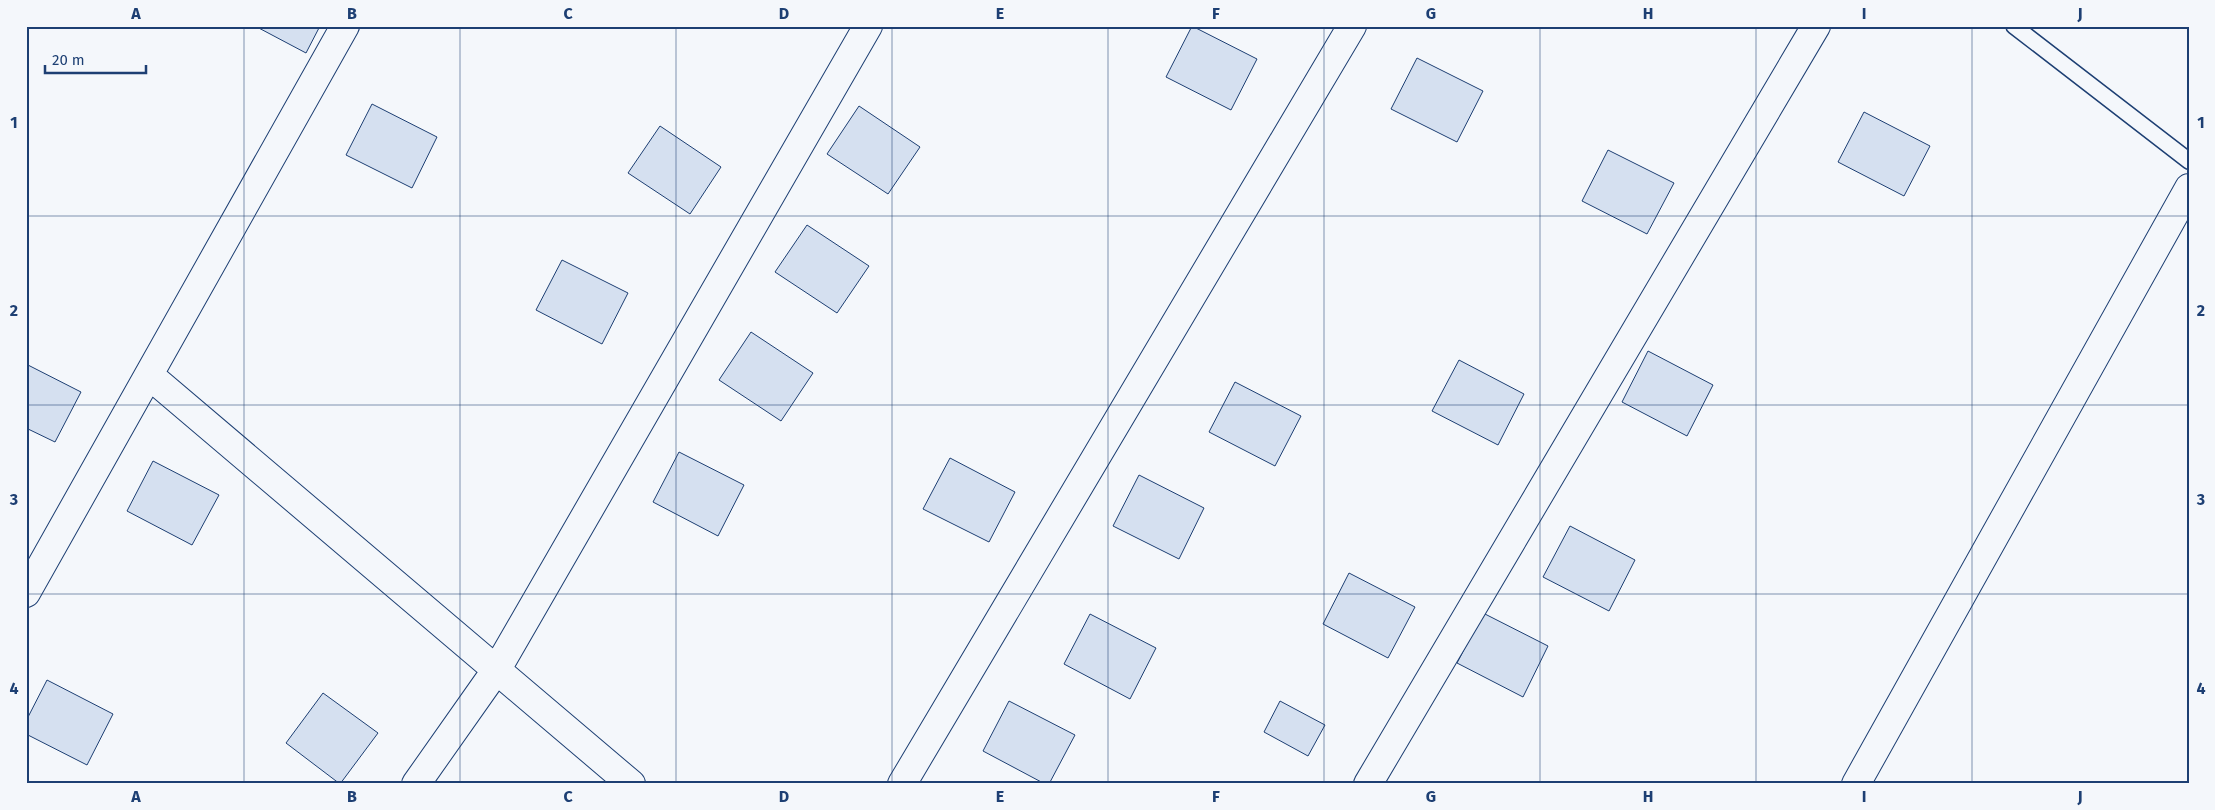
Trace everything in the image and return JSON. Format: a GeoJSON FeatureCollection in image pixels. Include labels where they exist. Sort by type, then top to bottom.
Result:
{"type":"FeatureCollection","features":[{"type":"Feature","properties":{"kind":"street"},"geometry":{"type":"LineString","coordinates":[[26,593],[345,26]]}},
{"type":"Feature","properties":{"kind":"street"},"geometry":{"type":"LineString","coordinates":[[416,784],[497,670],[868,26]]}},
{"type":"Feature","properties":{"kind":"street"},"geometry":{"type":"LineString","coordinates":[[902,784],[1352,26]]}},
{"type":"Feature","properties":{"kind":"street"},"geometry":{"type":"LineString","coordinates":[[1368,784],[1816,26]]}},
{"type":"Feature","properties":{"kind":"street"},"geometry":{"type":"LineString","coordinates":[[1856,784],[2189,188]]}},
{"type":"Feature","properties":{"kind":"street"},"geometry":{"type":"LineString","coordinates":[[149,374],[631,784]]}},
{"type":"Feature","properties":{"kind":"lane"},"geometry":{"type":"LineString","coordinates":[[2014,26],[2189,161]]}},
{"type":"Feature","properties":{"kind":"building"},"geometry":{"type":"Polygon","coordinates":[[[255,26],[320,26],[306,53],[255,26]]]}},
{"type":"Feature","properties":{"kind":"building"},"geometry":{"type":"Polygon","coordinates":[[[1192,26],[1257,59],[1231,110],[1166,77],[1192,26]]]}},
{"type":"Feature","properties":{"kind":"building"},"geometry":{"type":"Polygon","coordinates":[[[1417,58],[1483,91],[1457,142],[1391,109],[1417,58]]]}},
{"type":"Feature","properties":{"kind":"building"},"geometry":{"type":"Polygon","coordinates":[[[372,104],[437,137],[412,188],[346,155],[372,104]]]}},
{"type":"Feature","properties":{"kind":"building"},"geometry":{"type":"Polygon","coordinates":[[[859,106],[920,147],[888,194],[827,154],[859,106]]]}},
{"type":"Feature","properties":{"kind":"building"},"geometry":{"type":"Polygon","coordinates":[[[1864,112],[1930,146],[1904,196],[1838,162],[1864,112]]]}},
{"type":"Feature","properties":{"kind":"building"},"geometry":{"type":"Polygon","coordinates":[[[660,126],[721,167],[690,214],[628,173],[660,126]]]}},
{"type":"Feature","properties":{"kind":"building"},"geometry":{"type":"Polygon","coordinates":[[[1608,150],[1674,183],[1647,234],[1582,201],[1608,150]]]}},
{"type":"Feature","properties":{"kind":"building"},"geometry":{"type":"Polygon","coordinates":[[[807,225],[869,266],[837,313],[775,272],[807,225]]]}},
{"type":"Feature","properties":{"kind":"building"},"geometry":{"type":"Polygon","coordinates":[[[562,260],[628,293],[602,344],[536,310],[562,260]]]}},
{"type":"Feature","properties":{"kind":"building"},"geometry":{"type":"Polygon","coordinates":[[[751,332],[813,373],[781,421],[719,380],[751,332]]]}},
{"type":"Feature","properties":{"kind":"building"},"geometry":{"type":"Polygon","coordinates":[[[1648,351],[1713,385],[1687,436],[1622,402],[1648,351]]]}},
{"type":"Feature","properties":{"kind":"building"},"geometry":{"type":"Polygon","coordinates":[[[1459,360],[1524,394],[1498,445],[1432,411],[1459,360]]]}},
{"type":"Feature","properties":{"kind":"building"},"geometry":{"type":"Polygon","coordinates":[[[26,364],[81,392],[55,442],[26,428],[26,364]]]}},
{"type":"Feature","properties":{"kind":"building"},"geometry":{"type":"Polygon","coordinates":[[[1235,382],[1301,416],[1275,466],[1209,432],[1235,382]]]}},
{"type":"Feature","properties":{"kind":"building"},"geometry":{"type":"Polygon","coordinates":[[[679,452],[744,485],[718,536],[653,502],[679,452]]]}},
{"type":"Feature","properties":{"kind":"building"},"geometry":{"type":"Polygon","coordinates":[[[950,458],[1015,492],[989,542],[923,509],[950,458]]]}},
{"type":"Feature","properties":{"kind":"building"},"geometry":{"type":"Polygon","coordinates":[[[153,461],[219,495],[192,545],[127,511],[153,461]]]}},
{"type":"Feature","properties":{"kind":"building"},"geometry":{"type":"Polygon","coordinates":[[[1139,475],[1204,508],[1179,559],[1113,526],[1139,475]]]}},
{"type":"Feature","properties":{"kind":"building"},"geometry":{"type":"Polygon","coordinates":[[[1570,526],[1635,560],[1609,611],[1543,577],[1570,526]]]}},
{"type":"Feature","properties":{"kind":"building"},"geometry":{"type":"Polygon","coordinates":[[[1349,573],[1415,607],[1388,658],[1323,624],[1349,573]]]}},
{"type":"Feature","properties":{"kind":"building"},"geometry":{"type":"Polygon","coordinates":[[[1483,613],[1548,646],[1523,697],[1457,663],[1483,613]]]}},
{"type":"Feature","properties":{"kind":"building"},"geometry":{"type":"Polygon","coordinates":[[[1090,614],[1156,648],[1130,699],[1064,664],[1090,614]]]}},
{"type":"Feature","properties":{"kind":"building"},"geometry":{"type":"Polygon","coordinates":[[[47,680],[113,714],[87,765],[26,734],[26,721],[47,680]]]}},
{"type":"Feature","properties":{"kind":"building"},"geometry":{"type":"Polygon","coordinates":[[[323,693],[378,733],[340,784],[286,743],[323,693]]]}},
{"type":"Feature","properties":{"kind":"building"},"geometry":{"type":"Polygon","coordinates":[[[1009,701],[1075,735],[1049,784],[1045,784],[983,751],[1009,701]]]}},
{"type":"Feature","properties":{"kind":"building"},"geometry":{"type":"Polygon","coordinates":[[[1280,701],[1325,725],[1308,756],[1264,732],[1280,701]]]}}]}
